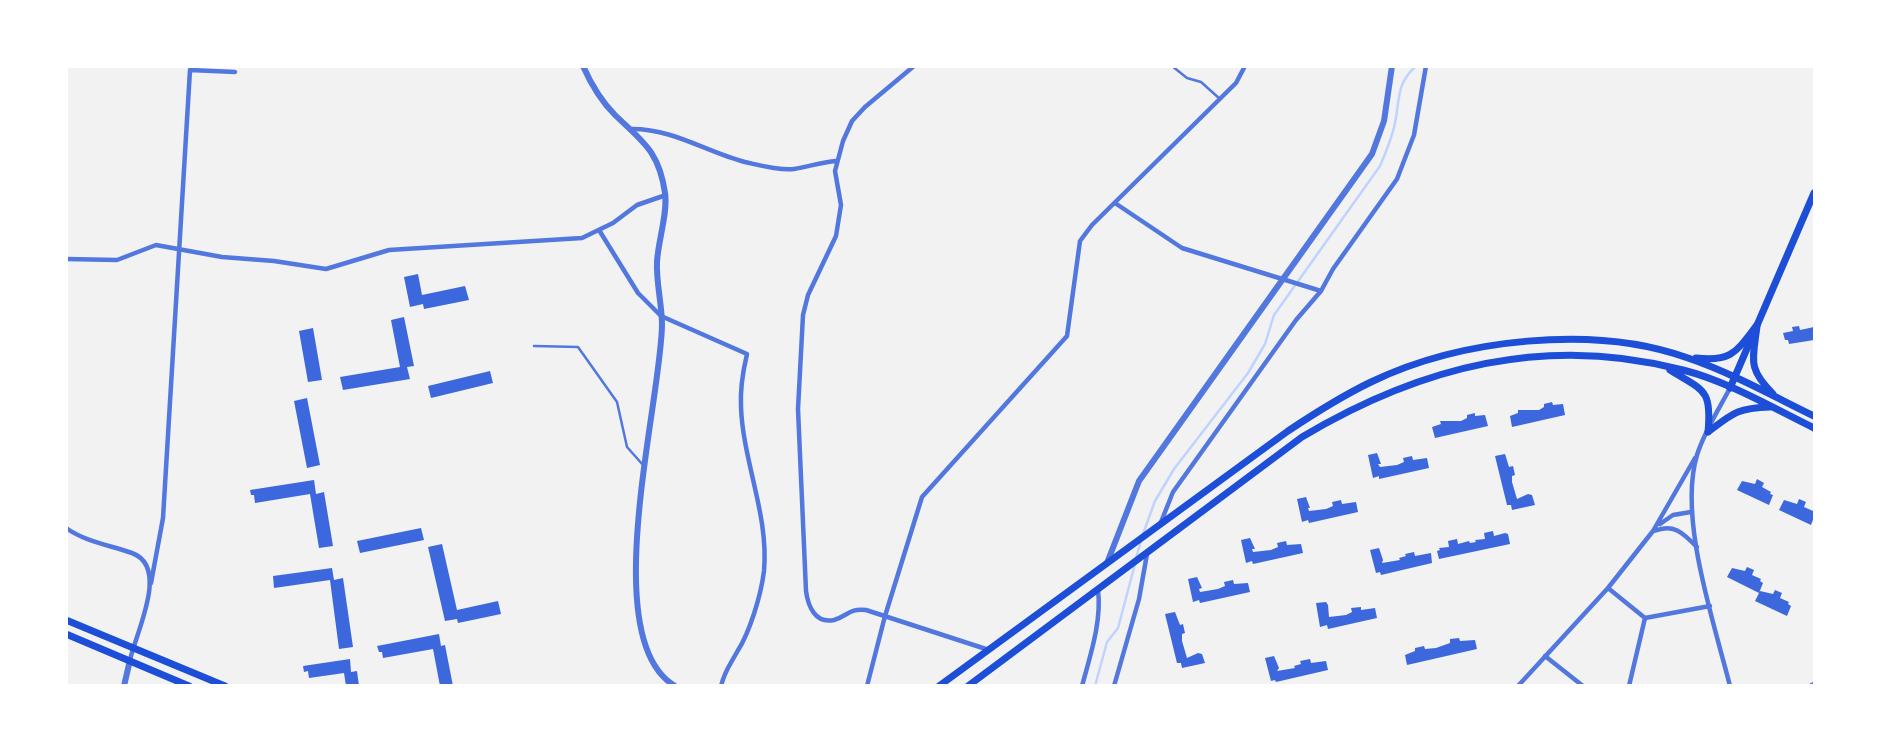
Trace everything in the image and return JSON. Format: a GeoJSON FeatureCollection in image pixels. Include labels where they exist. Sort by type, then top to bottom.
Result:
{"type":"FeatureCollection","features":[{"type":"Feature","properties":{"kind":"main road"},"geometry":{"type":"LineString","coordinates":[[1730,388],[1815,193]]}},
{"type":"Feature","properties":{"kind":"main road"},"geometry":{"type":"LineString","coordinates":[[1688,358],[1727,358],[1736,352],[1757,325]]}},
{"type":"Feature","properties":{"kind":"main road"},"geometry":{"type":"LineString","coordinates":[[1757,325],[1753,359],[1755,371],[1758,379],[1778,398]]}},
{"type":"Feature","properties":{"kind":"main road"},"geometry":{"type":"LineString","coordinates":[[939,685],[1106,565],[1158,524],[1328,405],[1372,382],[1418,363],[1470,350],[1580,338],[1650,346],[1735,377],[1815,416]]}},
{"type":"Feature","properties":{"kind":"main road"},"geometry":{"type":"LineString","coordinates":[[968,685],[1302,437],[1343,413],[1407,385],[1463,368],[1547,355],[1604,355],[1663,365],[1686,370],[1730,388],[1815,428]]}},
{"type":"Feature","properties":{"kind":"main road"},"geometry":{"type":"LineString","coordinates":[[1663,365],[1706,395],[1710,405],[1708,432]]}},
{"type":"Feature","properties":{"kind":"main road"},"geometry":{"type":"LineString","coordinates":[[1708,432],[1736,411],[1772,407]]}},
{"type":"Feature","properties":{"kind":"main road"},"geometry":{"type":"LineString","coordinates":[[66,620],[225,685]]}},
{"type":"Feature","properties":{"kind":"main road"},"geometry":{"type":"LineString","coordinates":[[66,634],[189,685]]}},
{"type":"Feature","properties":{"kind":"street"},"geometry":{"type":"LineString","coordinates":[[583,66],[599,96],[647,145],[657,160],[666,195],[657,264],[662,326],[635,545],[637,612],[644,638],[654,661],[668,681],[675,685]]}},
{"type":"Feature","properties":{"kind":"street"},"geometry":{"type":"LineString","coordinates":[[914,66],[852,121],[836,161],[840,220],[831,249],[808,295],[800,350],[798,410],[806,591],[808,604],[814,615],[824,619],[834,620],[857,609],[990,650]]}},
{"type":"Feature","properties":{"kind":"street"},"geometry":{"type":"LineString","coordinates":[[867,685],[922,497],[1067,336],[1080,242],[1092,225],[1236,83],[1245,66]]}},
{"type":"Feature","properties":{"kind":"street"},"geometry":{"type":"LineString","coordinates":[[1106,565],[1139,481],[1372,155],[1384,121],[1392,66]]}},
{"type":"Feature","properties":{"kind":"street"},"geometry":{"type":"LineString","coordinates":[[1158,524],[1173,492],[1296,320],[1321,291],[1396,179],[1414,135],[1426,66]]}},
{"type":"Feature","properties":{"kind":"street"},"geometry":{"type":"LineString","coordinates":[[124,685],[151,583],[163,518],[190,69],[235,72]]}},
{"type":"Feature","properties":{"kind":"street"},"geometry":{"type":"LineString","coordinates":[[632,129],[651,129],[744,162],[792,170],[836,161]]}},
{"type":"Feature","properties":{"kind":"street"},"geometry":{"type":"LineString","coordinates":[[66,259],[117,260],[156,245],[222,257],[326,269],[389,250],[582,238],[613,223],[637,205],[666,195]]}},
{"type":"Feature","properties":{"kind":"street"},"geometry":{"type":"LineString","coordinates":[[1115,202],[1182,248],[1321,291]]}},
{"type":"Feature","properties":{"kind":"street"},"geometry":{"type":"LineString","coordinates":[[598,230],[638,293],[661,316],[747,354],[740,405],[746,447],[754,476],[764,571],[750,625],[738,652],[725,670],[721,685]]}},
{"type":"Feature","properties":{"kind":"street"},"geometry":{"type":"LineString","coordinates":[[1520,685],[1608,588],[1653,531],[1697,455],[1730,388]]}},
{"type":"Feature","properties":{"kind":"street"},"geometry":{"type":"LineString","coordinates":[[1697,455],[1691,512],[1710,606],[1730,685]]}},
{"type":"Feature","properties":{"kind":"street"},"geometry":{"type":"LineString","coordinates":[[1653,531],[1673,515],[1691,512]]}},
{"type":"Feature","properties":{"kind":"street"},"geometry":{"type":"LineString","coordinates":[[1653,531],[1664,527],[1675,528],[1697,547]]}},
{"type":"Feature","properties":{"kind":"street"},"geometry":{"type":"LineString","coordinates":[[66,528],[80,538],[144,559],[151,583]]}},
{"type":"Feature","properties":{"kind":"street"},"geometry":{"type":"LineString","coordinates":[[1114,685],[1139,599],[1144,555]]}},
{"type":"Feature","properties":{"kind":"street"},"geometry":{"type":"LineString","coordinates":[[1608,588],[1645,618],[1710,606]]}},
{"type":"Feature","properties":{"kind":"street"},"geometry":{"type":"LineString","coordinates":[[1082,685],[1093,646],[1099,600],[1097,589]]}},
{"type":"Feature","properties":{"kind":"street"},"geometry":{"type":"LineString","coordinates":[[1629,685],[1645,618]]}},
{"type":"Feature","properties":{"kind":"street"},"geometry":{"type":"LineString","coordinates":[[1545,656],[1583,685]]}},
{"type":"Feature","properties":{"kind":"lane"},"geometry":{"type":"LineString","coordinates":[[1172,66],[1187,78],[1201,82],[1220,99]]}},
{"type":"Feature","properties":{"kind":"lane"},"geometry":{"type":"LineString","coordinates":[[534,346],[578,347],[617,402],[627,447],[645,466]]}},
{"type":"Feature","properties":{"kind":"building"},"geometry":{"type":"Polygon","coordinates":[[[418,274],[422,295],[465,286],[469,300],[424,309],[423,304],[410,307],[404,277],[418,274]]]}},
{"type":"Feature","properties":{"kind":"building"},"geometry":{"type":"Polygon","coordinates":[[[404,317],[414,366],[407,367],[410,379],[343,390],[340,377],[400,367],[391,320],[404,317]]]}},
{"type":"Feature","properties":{"kind":"building"},"geometry":{"type":"Polygon","coordinates":[[[1799,326],[1800,330],[1814,327],[1814,340],[1789,344],[1783,333],[1793,331],[1792,327],[1799,326]]]}},
{"type":"Feature","properties":{"kind":"building"},"geometry":{"type":"Polygon","coordinates":[[[313,328],[322,380],[308,382],[299,331],[313,328]]]}},
{"type":"Feature","properties":{"kind":"building"},"geometry":{"type":"Polygon","coordinates":[[[490,371],[493,383],[431,398],[428,386],[490,371]]]}},
{"type":"Feature","properties":{"kind":"building"},"geometry":{"type":"Polygon","coordinates":[[[307,398],[320,465],[307,468],[294,401],[307,398]]]}},
{"type":"Feature","properties":{"kind":"building"},"geometry":{"type":"Polygon","coordinates":[[[1552,402],[1553,405],[1563,404],[1565,415],[1512,427],[1510,416],[1518,413],[1518,410],[1539,410],[1544,404],[1552,402]]]}},
{"type":"Feature","properties":{"kind":"building"},"geometry":{"type":"Polygon","coordinates":[[[1475,413],[1475,416],[1485,415],[1488,426],[1435,438],[1432,427],[1441,424],[1440,421],[1461,421],[1467,418],[1467,415],[1475,413]]]}},
{"type":"Feature","properties":{"kind":"building"},"geometry":{"type":"Polygon","coordinates":[[[1377,453],[1380,467],[1397,465],[1404,462],[1403,458],[1412,456],[1413,460],[1427,458],[1429,468],[1373,478],[1368,455],[1377,453]]]}},
{"type":"Feature","properties":{"kind":"building"},"geometry":{"type":"Polygon","coordinates":[[[1505,454],[1509,467],[1513,466],[1515,475],[1512,476],[1512,482],[1517,499],[1532,495],[1535,505],[1512,510],[1511,505],[1507,505],[1495,456],[1505,454]]]}},
{"type":"Feature","properties":{"kind":"building"},"geometry":{"type":"Polygon","coordinates":[[[1757,479],[1764,483],[1762,487],[1773,495],[1769,505],[1737,490],[1742,481],[1755,484],[1757,479]]]}},
{"type":"Feature","properties":{"kind":"building"},"geometry":{"type":"Polygon","coordinates":[[[314,480],[316,494],[324,492],[333,546],[319,548],[310,494],[255,503],[250,490],[314,480]]]}},
{"type":"Feature","properties":{"kind":"building"},"geometry":{"type":"Polygon","coordinates":[[[1306,497],[1309,511],[1326,509],[1333,506],[1332,502],[1341,500],[1342,504],[1356,502],[1358,512],[1309,523],[1308,520],[1302,522],[1297,499],[1306,497]]]}},
{"type":"Feature","properties":{"kind":"building"},"geometry":{"type":"Polygon","coordinates":[[[1799,499],[1806,502],[1804,507],[1813,511],[1811,525],[1779,510],[1784,500],[1797,504],[1799,499]]]}},
{"type":"Feature","properties":{"kind":"building"},"geometry":{"type":"Polygon","coordinates":[[[421,528],[424,540],[360,553],[357,541],[421,528]]]}},
{"type":"Feature","properties":{"kind":"building"},"geometry":{"type":"Polygon","coordinates":[[[1493,531],[1494,536],[1508,534],[1510,544],[1439,559],[1437,551],[1439,548],[1449,547],[1448,541],[1457,539],[1458,544],[1476,542],[1475,540],[1485,539],[1484,533],[1493,531]]]}},
{"type":"Feature","properties":{"kind":"building"},"geometry":{"type":"Polygon","coordinates":[[[1250,538],[1255,549],[1252,549],[1253,552],[1271,550],[1278,547],[1277,543],[1286,541],[1287,545],[1301,544],[1303,553],[1253,564],[1252,561],[1246,563],[1241,540],[1250,538]]]}},
{"type":"Feature","properties":{"kind":"building"},"geometry":{"type":"Polygon","coordinates":[[[442,544],[457,610],[498,601],[501,614],[458,623],[457,619],[445,621],[428,547],[442,544]]]}},
{"type":"Feature","properties":{"kind":"building"},"geometry":{"type":"Polygon","coordinates":[[[1379,548],[1382,563],[1400,560],[1405,554],[1414,552],[1415,556],[1431,553],[1432,563],[1381,575],[1380,572],[1376,573],[1370,550],[1379,548]]]}},
{"type":"Feature","properties":{"kind":"building"},"geometry":{"type":"Polygon","coordinates":[[[1747,567],[1754,570],[1752,575],[1763,583],[1759,593],[1727,577],[1732,568],[1745,571],[1747,567]]]}},
{"type":"Feature","properties":{"kind":"building"},"geometry":{"type":"Polygon","coordinates":[[[332,568],[334,580],[343,578],[353,647],[339,649],[330,580],[274,588],[273,576],[332,568]]]}},
{"type":"Feature","properties":{"kind":"building"},"geometry":{"type":"Polygon","coordinates":[[[1197,577],[1202,588],[1199,589],[1200,592],[1218,589],[1225,586],[1224,582],[1233,580],[1234,584],[1248,583],[1250,592],[1200,603],[1199,600],[1193,602],[1188,579],[1197,577]]]}},
{"type":"Feature","properties":{"kind":"building"},"geometry":{"type":"Polygon","coordinates":[[[1775,590],[1782,593],[1780,598],[1791,606],[1787,616],[1755,601],[1760,591],[1773,594],[1775,590]]]}},
{"type":"Feature","properties":{"kind":"building"},"geometry":{"type":"Polygon","coordinates":[[[1326,602],[1329,617],[1346,615],[1352,612],[1351,608],[1361,607],[1361,610],[1375,608],[1377,618],[1328,629],[1327,625],[1320,627],[1316,603],[1326,602]]]}},
{"type":"Feature","properties":{"kind":"building"},"geometry":{"type":"Polygon","coordinates":[[[1175,612],[1180,625],[1183,624],[1185,633],[1182,634],[1182,641],[1187,658],[1202,654],[1205,663],[1182,668],[1181,663],[1177,663],[1165,614],[1175,612]]]}},
{"type":"Feature","properties":{"kind":"building"},"geometry":{"type":"Polygon","coordinates":[[[439,634],[441,646],[445,645],[453,686],[440,686],[433,649],[383,658],[377,646],[439,634]]]}},
{"type":"Feature","properties":{"kind":"building"},"geometry":{"type":"Polygon","coordinates":[[[1459,638],[1460,641],[1475,640],[1477,649],[1407,665],[1405,655],[1415,651],[1415,648],[1436,648],[1450,643],[1450,639],[1459,638]]]}},
{"type":"Feature","properties":{"kind":"building"},"geometry":{"type":"Polygon","coordinates":[[[1274,656],[1279,668],[1277,671],[1295,668],[1294,666],[1301,664],[1300,661],[1310,659],[1311,663],[1326,661],[1328,670],[1271,681],[1265,658],[1274,656]]]}},
{"type":"Feature","properties":{"kind":"building"},"geometry":{"type":"Polygon","coordinates":[[[350,659],[351,672],[357,671],[359,686],[346,686],[344,673],[309,678],[308,671],[304,672],[303,666],[350,659]]]}},
{"type":"Feature","properties":{"kind":"waterway"},"geometry":{"type":"LineString","coordinates":[[1143,534],[1155,501],[1174,469],[1248,373],[1265,344],[1274,315],[1380,166],[1394,129],[1402,86],[1416,66]]}},
{"type":"Feature","properties":{"kind":"waterway"},"geometry":{"type":"LineString","coordinates":[[1136,558],[1141,541]]}},
{"type":"Feature","properties":{"kind":"waterway"},"geometry":{"type":"LineString","coordinates":[[1095,686],[1107,642],[1118,628],[1135,564]]}}]}
